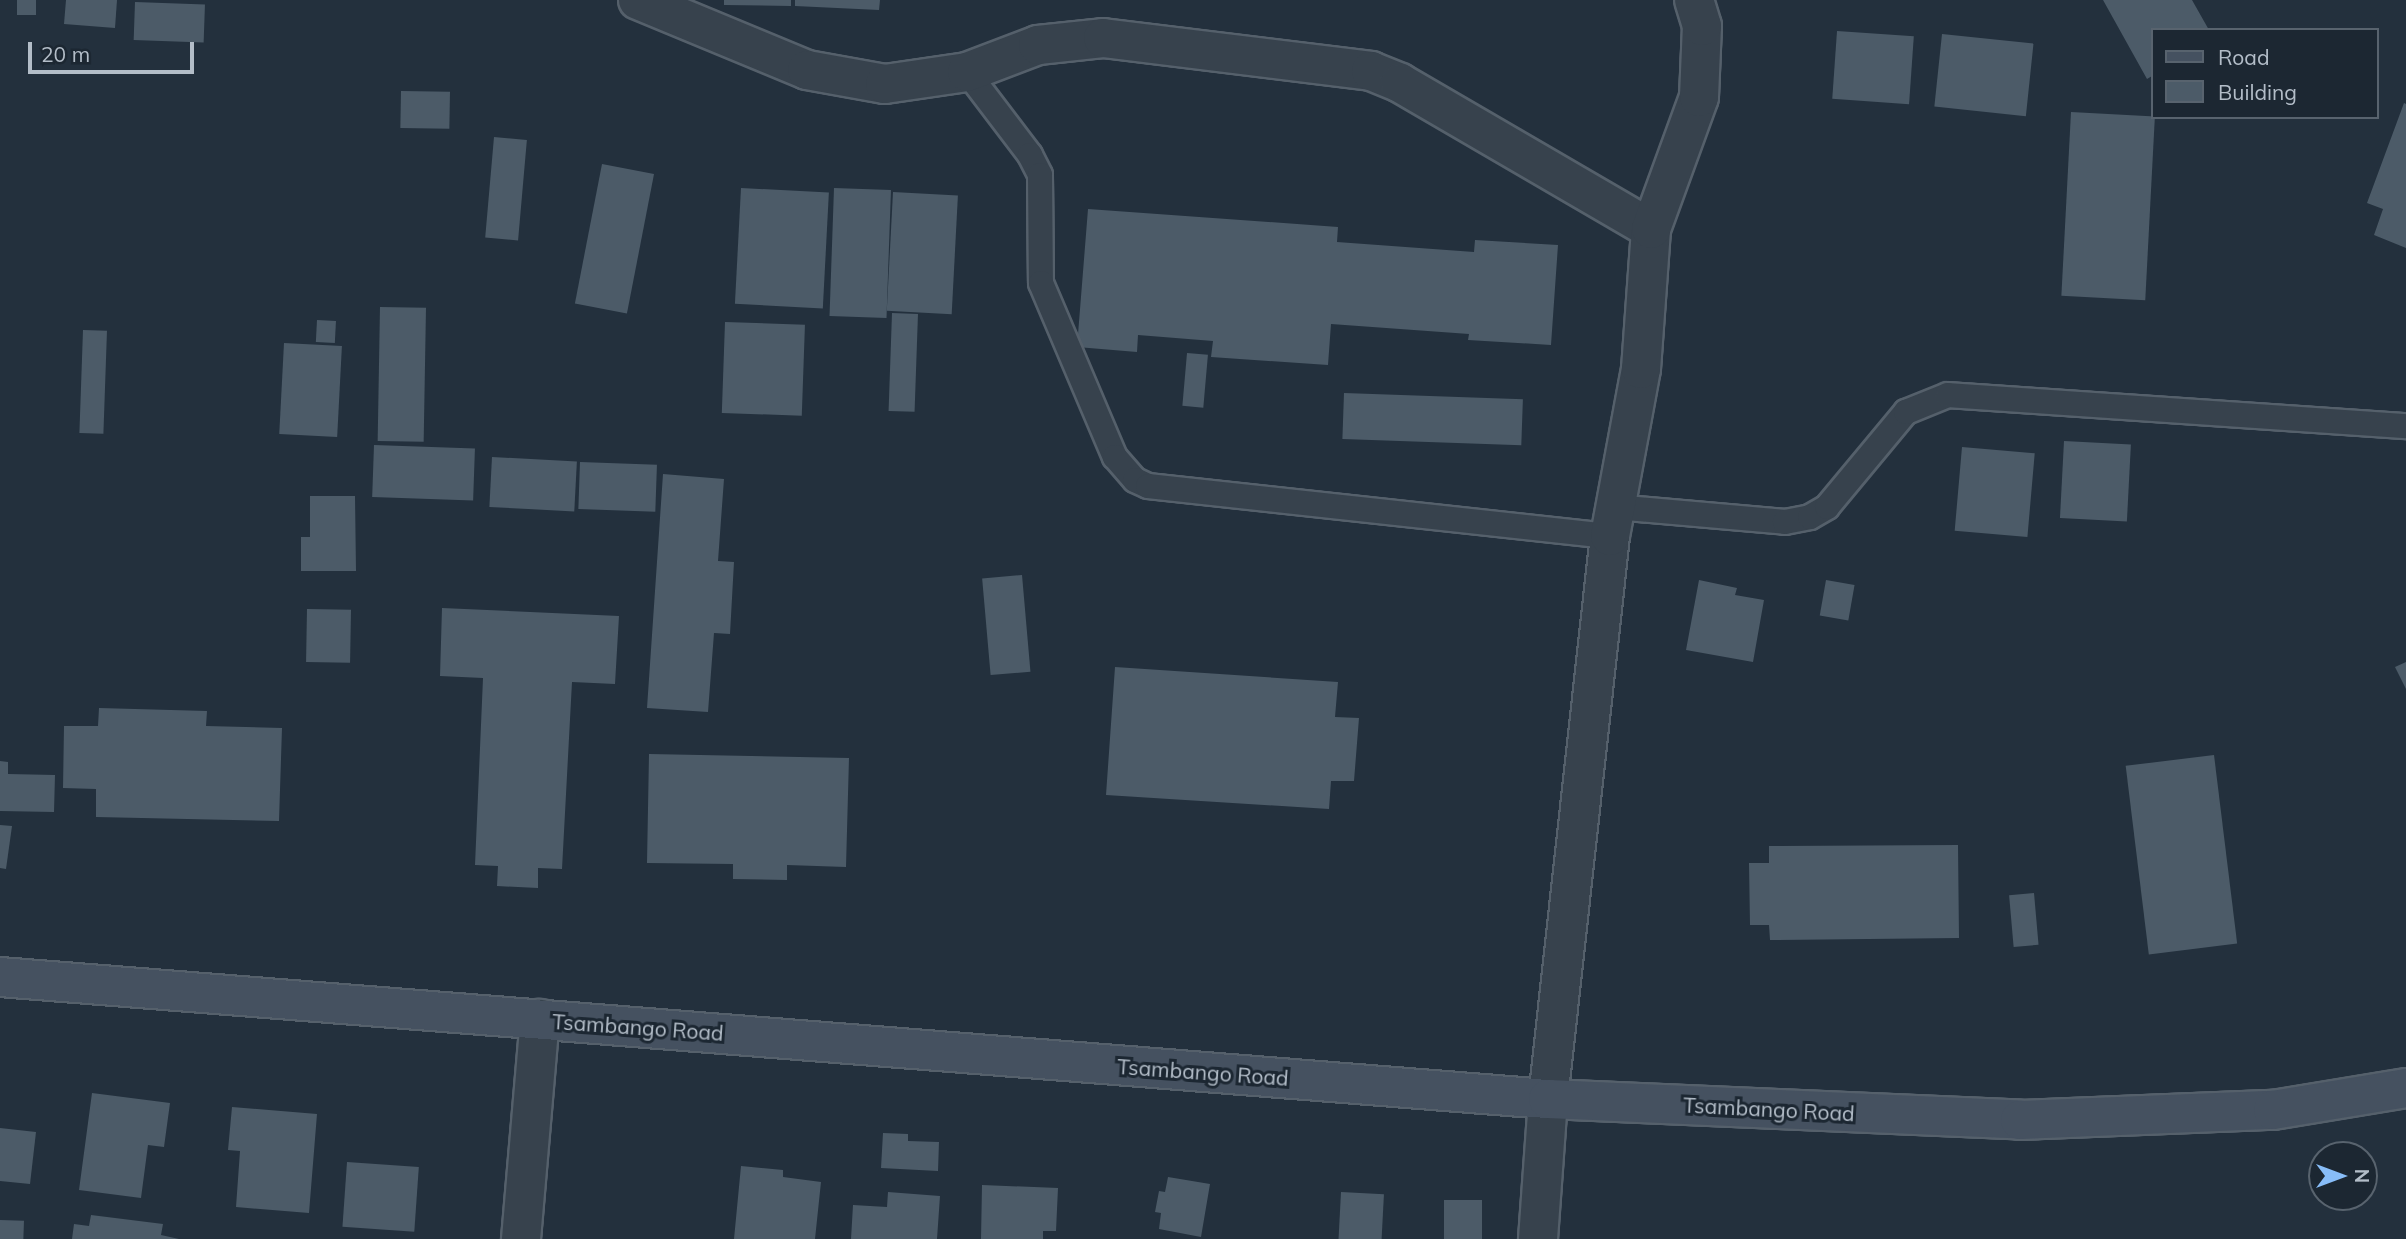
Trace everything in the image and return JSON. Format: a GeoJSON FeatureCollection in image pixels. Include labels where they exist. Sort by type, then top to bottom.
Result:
{"type":"FeatureCollection","features":[{"type":"Feature","properties":{"kind":"street"},"geometry":{"type":"LineString","coordinates":[[638,0],[807,69],[885,84],[967,72],[1038,45],[1103,38],[1371,71],[1399,83],[1651,229]]}},
{"type":"Feature","properties":{"kind":"street"},"geometry":{"type":"LineString","coordinates":[[1538,1239],[1548,1099],[1613,522],[1641,369],[1651,229],[1699,97],[1703,37],[1693,0]]}},
{"type":"Feature","properties":{"kind":"street","name":"Tsambango Road"},"geometry":{"type":"LineString","coordinates":[[0,977],[1548,1099],[2020,1120],[2273,1110],[2406,1088]]}},
{"type":"Feature","properties":{"kind":"street"},"geometry":{"type":"LineString","coordinates":[[521,1239],[540,1019]]}},
{"type":"Feature","properties":{"kind":"lane"},"geometry":{"type":"LineString","coordinates":[[967,72],[1030,155],[1040,175],[1041,283],[1115,457],[1135,480],[1148,486],[1613,522],[1785,522],[1810,517],[1827,507],[1906,412],[1948,395],[2406,426]]}},
{"type":"Feature","properties":{"kind":"building"},"geometry":{"type":"Polygon","coordinates":[[[17,0],[36,0],[36,15],[17,15],[17,0]]]}},
{"type":"Feature","properties":{"kind":"building"},"geometry":{"type":"Polygon","coordinates":[[[66,0],[117,0],[115,28],[64,24],[66,0]]]}},
{"type":"Feature","properties":{"kind":"building"},"geometry":{"type":"Polygon","coordinates":[[[724,0],[791,0],[791,6],[724,5],[724,0]]]}},
{"type":"Feature","properties":{"kind":"building"},"geometry":{"type":"Polygon","coordinates":[[[795,0],[880,0],[879,10],[795,6],[795,0]]]}},
{"type":"Feature","properties":{"kind":"building"},"geometry":{"type":"Polygon","coordinates":[[[2103,0],[2192,0],[2208,28],[2150,28],[2150,77],[2147,79],[2103,0]]]}},
{"type":"Feature","properties":{"kind":"building"},"geometry":{"type":"Polygon","coordinates":[[[135,2],[205,4],[204,42],[134,40],[135,2]]]}},
{"type":"Feature","properties":{"kind":"building"},"geometry":{"type":"Polygon","coordinates":[[[1837,31],[1914,36],[1909,104],[1832,99],[1837,31]]]}},
{"type":"Feature","properties":{"kind":"building"},"geometry":{"type":"Polygon","coordinates":[[[1942,34],[2033,44],[2026,116],[1934,107],[1942,34]]]}},
{"type":"Feature","properties":{"kind":"building"},"geometry":{"type":"Polygon","coordinates":[[[401,91],[450,92],[449,129],[400,128],[401,91]]]}},
{"type":"Feature","properties":{"kind":"building"},"geometry":{"type":"Polygon","coordinates":[[[2404,103],[2406,248],[2374,235],[2383,209],[2367,203],[2404,103]]]}},
{"type":"Feature","properties":{"kind":"building"},"geometry":{"type":"Polygon","coordinates":[[[2071,112],[2150,116],[2150,119],[2155,119],[2145,300],[2061,296],[2071,112]]]}},
{"type":"Feature","properties":{"kind":"building"},"geometry":{"type":"Polygon","coordinates":[[[494,137],[527,140],[518,240],[485,238],[494,137]]]}},
{"type":"Feature","properties":{"kind":"building"},"geometry":{"type":"Polygon","coordinates":[[[602,164],[654,174],[627,314],[575,303],[602,164]]]}},
{"type":"Feature","properties":{"kind":"building"},"geometry":{"type":"Polygon","coordinates":[[[741,188],[829,193],[823,308],[735,304],[741,188]]]}},
{"type":"Feature","properties":{"kind":"building"},"geometry":{"type":"Polygon","coordinates":[[[834,188],[891,190],[886,318],[830,316],[834,188]]]}},
{"type":"Feature","properties":{"kind":"building"},"geometry":{"type":"Polygon","coordinates":[[[893,192],[958,195],[952,314],[887,311],[893,192]]]}},
{"type":"Feature","properties":{"kind":"building"},"geometry":{"type":"Polygon","coordinates":[[[1088,209],[1338,227],[1337,242],[1474,252],[1475,240],[1558,245],[1551,345],[1468,340],[1469,334],[1331,324],[1328,365],[1211,357],[1213,341],[1138,335],[1137,352],[1077,347],[1088,209]]]}},
{"type":"Feature","properties":{"kind":"building"},"geometry":{"type":"Polygon","coordinates":[[[380,307],[426,308],[424,442],[378,441],[380,307]]]}},
{"type":"Feature","properties":{"kind":"building"},"geometry":{"type":"Polygon","coordinates":[[[892,313],[918,314],[915,412],[889,411],[892,313]]]}},
{"type":"Feature","properties":{"kind":"building"},"geometry":{"type":"Polygon","coordinates":[[[317,320],[336,321],[335,343],[316,342],[317,320]]]}},
{"type":"Feature","properties":{"kind":"building"},"geometry":{"type":"Polygon","coordinates":[[[725,322],[805,325],[802,416],[722,413],[725,322]]]}},
{"type":"Feature","properties":{"kind":"building"},"geometry":{"type":"Polygon","coordinates":[[[83,330],[107,331],[103,434],[79,433],[83,330]]]}},
{"type":"Feature","properties":{"kind":"building"},"geometry":{"type":"Polygon","coordinates":[[[284,343],[342,346],[337,437],[279,434],[284,343]]]}},
{"type":"Feature","properties":{"kind":"building"},"geometry":{"type":"Polygon","coordinates":[[[1187,353],[1208,355],[1203,408],[1182,406],[1187,353]]]}},
{"type":"Feature","properties":{"kind":"building"},"geometry":{"type":"Polygon","coordinates":[[[1344,393],[1523,399],[1521,445],[1342,439],[1344,393]]]}},
{"type":"Feature","properties":{"kind":"building"},"geometry":{"type":"Polygon","coordinates":[[[2064,441],[2131,445],[2127,521],[2060,518],[2064,441]]]}},
{"type":"Feature","properties":{"kind":"building"},"geometry":{"type":"Polygon","coordinates":[[[374,445],[475,449],[473,500],[372,497],[374,445]]]}},
{"type":"Feature","properties":{"kind":"building"},"geometry":{"type":"Polygon","coordinates":[[[1962,447],[2035,453],[2027,537],[1955,531],[1962,447]]]}},
{"type":"Feature","properties":{"kind":"building"},"geometry":{"type":"Polygon","coordinates":[[[492,457],[577,461],[574,511],[489,507],[492,457]]]}},
{"type":"Feature","properties":{"kind":"building"},"geometry":{"type":"Polygon","coordinates":[[[580,462],[657,465],[655,512],[578,509],[580,462]]]}},
{"type":"Feature","properties":{"kind":"building"},"geometry":{"type":"Polygon","coordinates":[[[663,474],[724,479],[718,561],[734,562],[730,634],[714,633],[708,712],[647,708],[663,474]]]}},
{"type":"Feature","properties":{"kind":"building"},"geometry":{"type":"Polygon","coordinates":[[[310,496],[355,496],[356,571],[301,571],[301,537],[310,537],[310,496]]]}},
{"type":"Feature","properties":{"kind":"building"},"geometry":{"type":"Polygon","coordinates":[[[1022,575],[1030,672],[991,675],[982,578],[1022,575]]]}},
{"type":"Feature","properties":{"kind":"building"},"geometry":{"type":"Polygon","coordinates":[[[1699,580],[1737,588],[1735,595],[1764,600],[1753,662],[1686,650],[1699,580]]]}},
{"type":"Feature","properties":{"kind":"building"},"geometry":{"type":"Polygon","coordinates":[[[1826,580],[1855,585],[1848,620],[1820,615],[1826,580]]]}},
{"type":"Feature","properties":{"kind":"building"},"geometry":{"type":"Polygon","coordinates":[[[442,608],[619,616],[615,684],[572,682],[562,869],[538,868],[538,888],[497,886],[498,866],[475,865],[483,678],[440,676],[442,608]]]}},
{"type":"Feature","properties":{"kind":"building"},"geometry":{"type":"Polygon","coordinates":[[[307,609],[351,610],[350,663],[306,662],[307,609]]]}},
{"type":"Feature","properties":{"kind":"building"},"geometry":{"type":"Polygon","coordinates":[[[2406,662],[2406,689],[2395,667],[2406,662]]]}},
{"type":"Feature","properties":{"kind":"building"},"geometry":{"type":"Polygon","coordinates":[[[1115,667],[1338,682],[1335,717],[1359,718],[1354,781],[1331,781],[1329,809],[1106,795],[1115,667]]]}},
{"type":"Feature","properties":{"kind":"building"},"geometry":{"type":"Polygon","coordinates":[[[99,708],[207,711],[206,726],[282,728],[279,821],[96,817],[96,789],[63,788],[64,726],[98,726],[99,708]]]}},
{"type":"Feature","properties":{"kind":"building"},"geometry":{"type":"Polygon","coordinates":[[[649,754],[849,758],[846,867],[787,865],[787,880],[733,879],[733,864],[647,863],[649,754]]]}},
{"type":"Feature","properties":{"kind":"building"},"geometry":{"type":"Polygon","coordinates":[[[2214,755],[2237,944],[2149,954],[2126,766],[2214,755]]]}},
{"type":"Feature","properties":{"kind":"building"},"geometry":{"type":"Polygon","coordinates":[[[0,761],[8,762],[8,774],[55,775],[54,812],[0,811],[0,761]]]}},
{"type":"Feature","properties":{"kind":"building"},"geometry":{"type":"Polygon","coordinates":[[[0,825],[12,826],[6,869],[0,868],[0,825]]]}},
{"type":"Feature","properties":{"kind":"building"},"geometry":{"type":"Polygon","coordinates":[[[1958,845],[1959,938],[1770,940],[1769,925],[1750,925],[1749,863],[1769,863],[1769,846],[1958,845]]]}},
{"type":"Feature","properties":{"kind":"building"},"geometry":{"type":"Polygon","coordinates":[[[2034,893],[2039,945],[2014,947],[2009,895],[2034,893]]]}},
{"type":"Feature","properties":{"kind":"building"},"geometry":{"type":"Polygon","coordinates":[[[92,1093],[170,1103],[164,1147],[148,1145],[141,1198],[79,1190],[92,1093]]]}},
{"type":"Feature","properties":{"kind":"building"},"geometry":{"type":"Polygon","coordinates":[[[232,1107],[317,1114],[309,1213],[236,1207],[240,1151],[228,1150],[232,1107]]]}},
{"type":"Feature","properties":{"kind":"building"},"geometry":{"type":"Polygon","coordinates":[[[0,1128],[36,1132],[30,1184],[0,1181],[0,1128]]]}},
{"type":"Feature","properties":{"kind":"building"},"geometry":{"type":"Polygon","coordinates":[[[883,1133],[908,1134],[908,1141],[939,1142],[938,1171],[881,1168],[883,1133]]]}},
{"type":"Feature","properties":{"kind":"building"},"geometry":{"type":"Polygon","coordinates":[[[347,1162],[419,1167],[414,1232],[342,1227],[347,1162]]]}},
{"type":"Feature","properties":{"kind":"building"},"geometry":{"type":"Polygon","coordinates":[[[741,1166],[783,1170],[783,1177],[821,1182],[815,1239],[734,1239],[741,1166]]]}},
{"type":"Feature","properties":{"kind":"building"},"geometry":{"type":"Polygon","coordinates":[[[1168,1177],[1210,1184],[1201,1237],[1159,1229],[1161,1213],[1155,1212],[1159,1191],[1165,1192],[1168,1177]]]}},
{"type":"Feature","properties":{"kind":"building"},"geometry":{"type":"Polygon","coordinates":[[[982,1185],[1058,1188],[1056,1231],[1043,1231],[1043,1239],[981,1239],[982,1185]]]}},
{"type":"Feature","properties":{"kind":"building"},"geometry":{"type":"Polygon","coordinates":[[[888,1192],[940,1196],[937,1239],[851,1239],[853,1205],[887,1207],[888,1192]]]}},
{"type":"Feature","properties":{"kind":"building"},"geometry":{"type":"Polygon","coordinates":[[[1341,1192],[1384,1194],[1382,1239],[1339,1239],[1341,1192]]]}},
{"type":"Feature","properties":{"kind":"building"},"geometry":{"type":"Polygon","coordinates":[[[1444,1200],[1482,1200],[1482,1239],[1444,1239],[1444,1200]]]}},
{"type":"Feature","properties":{"kind":"building"},"geometry":{"type":"Polygon","coordinates":[[[91,1215],[163,1224],[161,1235],[179,1239],[72,1239],[74,1224],[89,1226],[91,1215]]]}},
{"type":"Feature","properties":{"kind":"building"},"geometry":{"type":"Polygon","coordinates":[[[0,1220],[24,1221],[23,1239],[0,1239],[0,1220]]]}}]}
